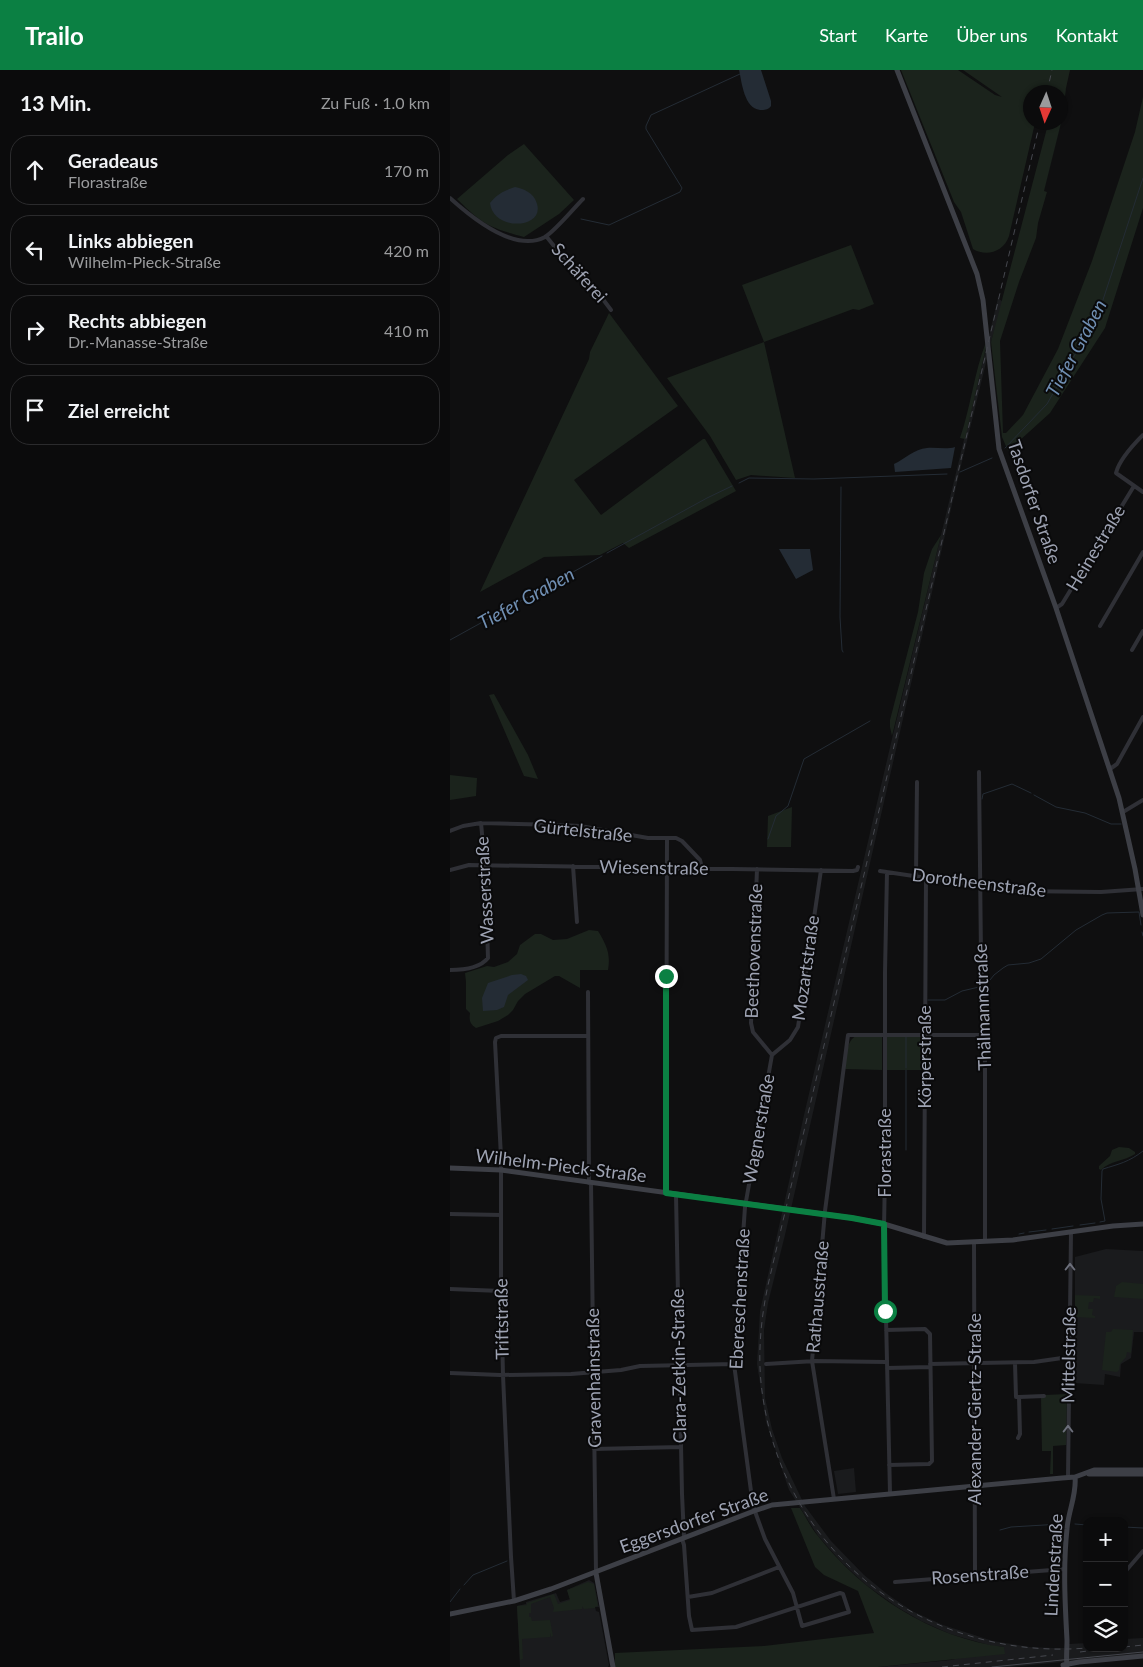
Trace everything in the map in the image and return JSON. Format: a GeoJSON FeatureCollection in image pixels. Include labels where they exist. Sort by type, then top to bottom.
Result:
{"type":"FeatureCollection","features":[{"type":"Feature","properties":{"kind":"street","name":"Tasdorfer Straße"},"geometry":{"type":"LineString","coordinates":[[897,70],[977,274],[982,294],[999,449],[1056,608],[1110,769],[1123,812],[1141,890],[1143,915]]}},
{"type":"Feature","properties":{"kind":"street","name":"Schäferei"},"geometry":{"type":"LineString","coordinates":[[450,198],[480,223],[495,231],[529,241],[546,236],[583,199]]}},
{"type":"Feature","properties":{"kind":"street","name":"Schäferei"},"geometry":{"type":"LineString","coordinates":[[546,236],[566,261],[581,270],[611,310]]}},
{"type":"Feature","properties":{"kind":"street"},"geometry":{"type":"LineString","coordinates":[[1143,435],[1131,449],[1116,473],[1143,492]]}},
{"type":"Feature","properties":{"kind":"street","name":"Heinestraße"},"geometry":{"type":"LineString","coordinates":[[1056,608],[1062,604],[1134,486]]}},
{"type":"Feature","properties":{"kind":"street"},"geometry":{"type":"LineString","coordinates":[[1100,626],[1143,552]]}},
{"type":"Feature","properties":{"kind":"street"},"geometry":{"type":"LineString","coordinates":[[1132,650],[1143,631]]}},
{"type":"Feature","properties":{"kind":"street"},"geometry":{"type":"LineString","coordinates":[[1110,769],[1117,764],[1143,718]]}},
{"type":"Feature","properties":{"kind":"street","name":"Thälmannstraße"},"geometry":{"type":"LineString","coordinates":[[979,772],[981,957],[985,1035],[985,1241]]}},
{"type":"Feature","properties":{"kind":"street"},"geometry":{"type":"LineString","coordinates":[[916,876],[917,782]]}},
{"type":"Feature","properties":{"kind":"street"},"geometry":{"type":"LineString","coordinates":[[1123,812],[1143,800]]}},
{"type":"Feature","properties":{"kind":"street","name":"Gürtelstraße"},"geometry":{"type":"LineString","coordinates":[[450,830],[481,823],[580,826],[648,838],[680,838],[700,860],[702,868]]}},
{"type":"Feature","properties":{"kind":"street","name":"Wasserstraße"},"geometry":{"type":"LineString","coordinates":[[450,970],[461,970],[475,966],[488,958],[485,865],[481,823]]}},
{"type":"Feature","properties":{"kind":"street"},"geometry":{"type":"LineString","coordinates":[[666,1193],[667,838]]}},
{"type":"Feature","properties":{"kind":"street","name":"Wiesenstraße"},"geometry":{"type":"LineString","coordinates":[[450,870],[466,865],[821,870],[856,870],[858,867]]}},
{"type":"Feature","properties":{"kind":"street"},"geometry":{"type":"LineString","coordinates":[[573,866],[577,922]]}},
{"type":"Feature","properties":{"kind":"street","name":"Beethovenstraße"},"geometry":{"type":"LineString","coordinates":[[757,869],[751,1023],[753,1032],[772,1055]]}},
{"type":"Feature","properties":{"kind":"street","name":"Mozartstraße"},"geometry":{"type":"LineString","coordinates":[[772,1055],[790,1040],[798,1027],[821,870]]}},
{"type":"Feature","properties":{"kind":"street","name":"Dorotheenstraße"},"geometry":{"type":"LineString","coordinates":[[880,871],[1021,891],[1101,892],[1141,890]]}},
{"type":"Feature","properties":{"kind":"street","name":"Florastraße"},"geometry":{"type":"LineString","coordinates":[[887,872],[884,1224],[890,1493]]}},
{"type":"Feature","properties":{"kind":"street","name":"Körperstraße"},"geometry":{"type":"LineString","coordinates":[[924,1236],[926,877]]}},
{"type":"Feature","properties":{"kind":"street","name":"Gravenhainstraße"},"geometry":{"type":"LineString","coordinates":[[588,992],[596,1573]]}},
{"type":"Feature","properties":{"kind":"street","name":"Rathausstraße"},"geometry":{"type":"LineString","coordinates":[[834,1499],[812,1361],[825,1215],[848,1035],[886,1035]]}},
{"type":"Feature","properties":{"kind":"street"},"geometry":{"type":"LineString","coordinates":[[886,1035],[985,1035]]}},
{"type":"Feature","properties":{"kind":"street","name":"Triftstraße"},"geometry":{"type":"LineString","coordinates":[[514,1601],[503,1375],[501,1170],[495,1042],[496,1038],[502,1036],[588,1036]]}},
{"type":"Feature","properties":{"kind":"street","name":"Wagnerstraße"},"geometry":{"type":"LineString","coordinates":[[746,1204],[772,1055]]}},
{"type":"Feature","properties":{"kind":"street","name":"Wilhelm-Pieck-Straße"},"geometry":{"type":"LineString","coordinates":[[450,1168],[501,1170],[825,1215],[884,1224],[945,1243],[1012,1240],[1113,1226],[1143,1224]]}},
{"type":"Feature","properties":{"kind":"street","name":"Clara-Zetkin-Straße"},"geometry":{"type":"LineString","coordinates":[[676,1195],[683,1538],[692,1630],[736,1626],[796,1608]]}},
{"type":"Feature","properties":{"kind":"street","name":"Ebereschenstraße"},"geometry":{"type":"LineString","coordinates":[[746,1204],[734,1364],[754,1511],[761,1530],[793,1593],[796,1608],[802,1626],[849,1612],[844,1594],[840,1593],[796,1608]]}},
{"type":"Feature","properties":{"kind":"street"},"geometry":{"type":"LineString","coordinates":[[450,1214],[501,1215]]}},
{"type":"Feature","properties":{"kind":"street","name":"Mittelstraße"},"geometry":{"type":"LineString","coordinates":[[1068,1478],[1071,1232]]}},
{"type":"Feature","properties":{"kind":"street","name":"Alexander-Giertz-Straße"},"geometry":{"type":"LineString","coordinates":[[974,1242],[975,1575]]}},
{"type":"Feature","properties":{"kind":"street"},"geometry":{"type":"LineString","coordinates":[[450,1289],[501,1290]]}},
{"type":"Feature","properties":{"kind":"street"},"geometry":{"type":"LineString","coordinates":[[886,1330],[928,1330],[930,1334],[932,1461],[929,1464],[889,1464]]}},
{"type":"Feature","properties":{"kind":"street"},"geometry":{"type":"LineString","coordinates":[[887,1368],[1015,1363],[1069,1358]]}},
{"type":"Feature","properties":{"kind":"street"},"geometry":{"type":"LineString","coordinates":[[766,1364],[812,1361],[886,1362]]}},
{"type":"Feature","properties":{"kind":"street"},"geometry":{"type":"LineString","coordinates":[[1015,1363],[1016,1397],[1019,1397],[1020,1434],[1018,1438]]}},
{"type":"Feature","properties":{"kind":"street"},"geometry":{"type":"LineString","coordinates":[[450,1373],[503,1375],[593,1372],[621,1370],[640,1366],[734,1364]]}},
{"type":"Feature","properties":{"kind":"street"},"geometry":{"type":"LineString","coordinates":[[1019,1397],[1044,1396]]}},
{"type":"Feature","properties":{"kind":"street"},"geometry":{"type":"LineString","coordinates":[[594,1449],[681,1448]]}},
{"type":"Feature","properties":{"kind":"street"},"geometry":{"type":"LineString","coordinates":[[1075,1477],[1094,1470],[1143,1470]]}},
{"type":"Feature","properties":{"kind":"street"},"geometry":{"type":"LineString","coordinates":[[1086,1474],[1143,1474]]}},
{"type":"Feature","properties":{"kind":"street","name":"Eggersdorfer Straße"},"geometry":{"type":"LineString","coordinates":[[450,1614],[514,1601],[551,1589],[754,1511],[778,1504],[1075,1477]]}},
{"type":"Feature","properties":{"kind":"street","name":"Lindenstraße"},"geometry":{"type":"LineString","coordinates":[[1065,1666],[1062,1660],[1066,1636],[1064,1605],[1066,1533],[1075,1488],[1075,1477]]}},
{"type":"Feature","properties":{"kind":"street"},"geometry":{"type":"LineString","coordinates":[[1128,1568],[1143,1551]]}},
{"type":"Feature","properties":{"kind":"street"},"geometry":{"type":"LineString","coordinates":[[688,1597],[712,1593],[779,1567]]}},
{"type":"Feature","properties":{"kind":"street","name":"Rosenstraße"},"geometry":{"type":"LineString","coordinates":[[895,1582],[1065,1569]]}},
{"type":"Feature","properties":{"kind":"street"},"geometry":{"type":"LineString","coordinates":[[596,1573],[614,1667]]}},
{"type":"Feature","properties":{"kind":"street"},"geometry":{"type":"LineString","coordinates":[[1065,1666],[1079,1662],[1143,1656]]}},
{"type":"Feature","properties":{"kind":"shaded area"},"geometry":{"type":"Polygon","coordinates":[[[739,70],[761,70],[771,101],[769,108],[760,110],[750,105],[743,88],[739,70]]]}},
{"type":"Feature","properties":{"kind":"shaded area"},"geometry":{"type":"Polygon","coordinates":[[[901,70],[958,70],[995,95],[1002,97],[963,70],[1070,70],[1067,85],[1023,85],[1023,130],[1033,130],[1009,236],[1003,246],[989,253],[973,249],[961,212],[954,202],[901,70]]]}},
{"type":"Feature","properties":{"kind":"shaded area"},"geometry":{"type":"Polygon","coordinates":[[[1143,97],[1143,208],[1105,328],[1050,413],[1008,451],[1002,437],[991,342],[1046,130],[1059,130],[1044,191],[1047,192],[1038,223],[1036,238],[1019,282],[1000,341],[1003,433],[1006,433],[1023,415],[1058,349],[1092,261],[1135,132],[1143,97]]]}},
{"type":"Feature","properties":{"kind":"shaded area"},"geometry":{"type":"Polygon","coordinates":[[[524,144],[574,200],[559,214],[524,237],[494,228],[480,220],[457,199],[508,155],[524,144]]]}},
{"type":"Feature","properties":{"kind":"shaded area"},"geometry":{"type":"Polygon","coordinates":[[[515,187],[531,194],[535,199],[538,209],[535,216],[529,221],[520,224],[510,223],[501,219],[493,213],[490,203],[501,193],[515,187]]]}},
{"type":"Feature","properties":{"kind":"shaded area"},"geometry":{"type":"Polygon","coordinates":[[[851,245],[874,304],[859,310],[853,309],[764,342],[742,285],[851,245]]]}},
{"type":"Feature","properties":{"kind":"shaded area"},"geometry":{"type":"Polygon","coordinates":[[[998,298],[1003,302],[991,342],[959,474],[768,1303],[764,1330],[765,1398],[772,1429],[782,1458],[805,1506],[831,1541],[864,1575],[912,1611],[943,1625],[993,1641],[1030,1647],[1068,1648],[1069,1644],[1083,1643],[1083,1652],[1128,1652],[1128,1639],[1143,1638],[1143,1654],[1011,1667],[878,1667],[951,1660],[1004,1647],[992,1646],[950,1634],[921,1621],[866,1585],[842,1563],[818,1536],[789,1490],[766,1422],[757,1364],[760,1311],[891,743],[998,298]]]}},
{"type":"Feature","properties":{"kind":"shaded area"},"geometry":{"type":"Polygon","coordinates":[[[609,313],[678,406],[574,480],[601,515],[705,439],[736,491],[629,548],[623,543],[600,555],[544,557],[480,592],[589,359],[590,352],[609,313]]]}},
{"type":"Feature","properties":{"kind":"shaded area"},"geometry":{"type":"Polygon","coordinates":[[[764,342],[795,478],[751,475],[736,480],[710,436],[667,378],[764,342]]]}},
{"type":"Feature","properties":{"kind":"shaded area"},"geometry":{"type":"Polygon","coordinates":[[[986,342],[965,439],[960,438],[978,366],[986,342]]]}},
{"type":"Feature","properties":{"kind":"shaded area"},"geometry":{"type":"Polygon","coordinates":[[[955,447],[951,468],[895,472],[894,464],[918,450],[955,447]]]}},
{"type":"Feature","properties":{"kind":"shaded area"},"geometry":{"type":"Polygon","coordinates":[[[941,535],[892,736],[890,720],[918,612],[924,573],[932,549],[941,535]]]}},
{"type":"Feature","properties":{"kind":"shaded area"},"geometry":{"type":"Polygon","coordinates":[[[779,549],[810,549],[813,570],[796,579],[779,549]]]}},
{"type":"Feature","properties":{"kind":"shaded area"},"geometry":{"type":"Polygon","coordinates":[[[494,694],[528,755],[538,779],[524,776],[489,695],[494,694]]]}},
{"type":"Feature","properties":{"kind":"shaded area"},"geometry":{"type":"Polygon","coordinates":[[[450,775],[477,778],[476,796],[450,800],[450,775]]]}},
{"type":"Feature","properties":{"kind":"shaded area"},"geometry":{"type":"Polygon","coordinates":[[[792,807],[791,847],[767,847],[768,816],[792,807]]]}},
{"type":"Feature","properties":{"kind":"shaded area"},"geometry":{"type":"Polygon","coordinates":[[[589,930],[598,931],[603,940],[608,954],[608,970],[580,970],[580,988],[559,976],[555,976],[525,994],[508,1015],[498,1021],[476,1028],[472,1025],[470,1013],[466,1009],[465,973],[508,962],[517,954],[520,945],[535,934],[541,934],[553,940],[567,939],[589,930]]]}},
{"type":"Feature","properties":{"kind":"shaded area"},"geometry":{"type":"Polygon","coordinates":[[[521,974],[526,976],[528,980],[508,995],[504,1007],[497,1010],[483,1011],[482,998],[488,983],[521,974]]]}},
{"type":"Feature","properties":{"kind":"shaded area"},"geometry":{"type":"Polygon","coordinates":[[[857,1035],[882,1035],[882,1070],[845,1069],[848,1045],[857,1035]]]}},
{"type":"Feature","properties":{"kind":"shaded area"},"geometry":{"type":"Polygon","coordinates":[[[924,1035],[924,1070],[887,1070],[886,1036],[924,1035]]]}},
{"type":"Feature","properties":{"kind":"shaded area"},"geometry":{"type":"Polygon","coordinates":[[[1119,1147],[1129,1148],[1135,1154],[1108,1165],[1101,1170],[1099,1169],[1099,1166],[1110,1156],[1112,1150],[1119,1147]]]}},
{"type":"Feature","properties":{"kind":"shaded area"},"geometry":{"type":"Polygon","coordinates":[[[1106,1249],[1143,1251],[1143,1332],[1134,1332],[1131,1358],[1121,1364],[1120,1377],[1105,1374],[1104,1385],[1074,1383],[1075,1257],[1106,1249]]]}},
{"type":"Feature","properties":{"kind":"shaded area"},"geometry":{"type":"Polygon","coordinates":[[[1122,1282],[1143,1284],[1143,1299],[1114,1297],[1116,1286],[1122,1282]]]}},
{"type":"Feature","properties":{"kind":"shaded area"},"geometry":{"type":"Polygon","coordinates":[[[1075,1295],[1100,1296],[1100,1299],[1094,1298],[1093,1302],[1089,1302],[1088,1309],[1093,1309],[1092,1315],[1095,1318],[1075,1317],[1075,1295]]]}},
{"type":"Feature","properties":{"kind":"shaded area"},"geometry":{"type":"Polygon","coordinates":[[[1113,1329],[1133,1330],[1131,1353],[1127,1352],[1117,1372],[1102,1370],[1106,1332],[1111,1332],[1113,1329]]]}},
{"type":"Feature","properties":{"kind":"shaded area"},"geometry":{"type":"Polygon","coordinates":[[[1067,1394],[1066,1445],[1053,1446],[1053,1474],[1050,1474],[1051,1451],[1042,1451],[1041,1398],[1045,1395],[1067,1394]]]}},
{"type":"Feature","properties":{"kind":"shaded area"},"geometry":{"type":"Polygon","coordinates":[[[854,1468],[856,1492],[838,1494],[834,1471],[854,1468]]]}},
{"type":"Feature","properties":{"kind":"shaded area"},"geometry":{"type":"Polygon","coordinates":[[[791,1508],[800,1508],[815,1533],[836,1557],[877,1594],[900,1610],[950,1634],[1004,1647],[1005,1654],[878,1667],[615,1667],[615,1653],[764,1646],[874,1633],[858,1591],[824,1575],[815,1567],[791,1508]]]}},
{"type":"Feature","properties":{"kind":"shaded area"},"geometry":{"type":"Polygon","coordinates":[[[589,1580],[594,1583],[599,1607],[595,1607],[596,1611],[599,1612],[608,1667],[520,1667],[517,1606],[556,1593],[560,1602],[570,1599],[567,1590],[589,1580]]]}},
{"type":"Feature","properties":{"kind":"shaded area"},"geometry":{"type":"Polygon","coordinates":[[[588,1582],[594,1584],[598,1606],[595,1608],[584,1609],[582,1606],[582,1609],[553,1612],[554,1608],[550,1597],[531,1604],[529,1617],[531,1617],[532,1621],[550,1620],[553,1636],[551,1637],[551,1633],[550,1637],[522,1639],[523,1659],[520,1660],[517,1606],[527,1605],[527,1603],[554,1594],[558,1604],[570,1600],[567,1590],[588,1582]]]}},
{"type":"Feature","properties":{"kind":"waterway"},"geometry":{"type":"LineString","coordinates":[[581,219],[609,225],[680,192],[682,188],[646,129],[651,115],[740,74]]}},
{"type":"Feature","properties":{"kind":"waterway","name":"Tiefer Graben"},"geometry":{"type":"LineString","coordinates":[[1005,448],[1047,404],[1099,312],[1143,178]]}},
{"type":"Feature","properties":{"kind":"waterway","name":"Tiefer Graben"},"geometry":{"type":"LineString","coordinates":[[960,472],[992,458]]}},
{"type":"Feature","properties":{"kind":"waterway","name":"Tiefer Graben"},"geometry":{"type":"LineString","coordinates":[[739,483],[749,478],[814,479],[947,474]]}},
{"type":"Feature","properties":{"kind":"waterway","name":"Tiefer Graben"},"geometry":{"type":"LineString","coordinates":[[607,553],[732,486]]}},
{"type":"Feature","properties":{"kind":"waterway"},"geometry":{"type":"LineString","coordinates":[[841,487],[840,617],[843,652]]}},
{"type":"Feature","properties":{"kind":"waterway","name":"Tiefer Graben"},"geometry":{"type":"LineString","coordinates":[[450,640],[602,556]]}},
{"type":"Feature","properties":{"kind":"waterway"},"geometry":{"type":"LineString","coordinates":[[768,839],[776,816],[788,806],[804,759],[870,721]]}},
{"type":"Feature","properties":{"kind":"waterway"},"geometry":{"type":"LineString","coordinates":[[982,799],[983,794],[1012,784],[1031,793]]}},
{"type":"Feature","properties":{"kind":"waterway"},"geometry":{"type":"LineString","coordinates":[[1034,795],[1056,807],[1085,813],[1111,824],[1121,824]]}},
{"type":"Feature","properties":{"kind":"waterway"},"geometry":{"type":"LineString","coordinates":[[986,985],[994,975],[1008,965],[1029,963],[1041,959],[1076,930],[1107,913],[1139,912],[1141,925]]}},
{"type":"Feature","properties":{"kind":"waterway"},"geometry":{"type":"LineString","coordinates":[[1142,932],[1143,936]]}},
{"type":"Feature","properties":{"kind":"waterway"},"geometry":{"type":"LineString","coordinates":[[928,1000],[945,1000],[962,991],[979,987]]}},
{"type":"Feature","properties":{"kind":"waterway"},"geometry":{"type":"LineString","coordinates":[[906,1036],[906,1068]]}},
{"type":"Feature","properties":{"kind":"waterway"},"geometry":{"type":"LineString","coordinates":[[906,1070],[906,1150]]}},
{"type":"Feature","properties":{"kind":"waterway"},"geometry":{"type":"LineString","coordinates":[[1100,1222],[1105,1221],[1101,1199],[1103,1169],[1128,1160],[1143,1151]]}},
{"type":"Feature","properties":{"kind":"waterway"},"geometry":{"type":"LineString","coordinates":[[1080,1225],[1095,1223]]}},
{"type":"Feature","properties":{"kind":"waterway"},"geometry":{"type":"LineString","coordinates":[[1052,1229],[1073,1226]]}},
{"type":"Feature","properties":{"kind":"waterway"},"geometry":{"type":"LineString","coordinates":[[1029,1232],[1046,1230]]}},
{"type":"Feature","properties":{"kind":"waterway"},"geometry":{"type":"LineString","coordinates":[[1019,1234],[1024,1233]]}},
{"type":"Feature","properties":{"kind":"waterway"},"geometry":{"type":"LineString","coordinates":[[1000,1530],[1011,1527],[1061,1524]]}},
{"type":"Feature","properties":{"kind":"waterway"},"geometry":{"type":"LineString","coordinates":[[1075,1524],[1083,1525]]}},
{"type":"Feature","properties":{"kind":"waterway"},"geometry":{"type":"LineString","coordinates":[[1128,1527],[1143,1528]]}},
{"type":"Feature","properties":{"kind":"waterway"},"geometry":{"type":"LineString","coordinates":[[464,1585],[473,1575],[507,1561]]}},
{"type":"Feature","properties":{"kind":"waterway"},"geometry":{"type":"LineString","coordinates":[[450,1602],[460,1589]]}},
{"type":"Feature","properties":{"kind":"tram line"},"geometry":{"type":"LineString","coordinates":[[992,1667],[1143,1652]]}},
{"type":"Feature","properties":{"kind":"railway"},"geometry":{"type":"LineString","coordinates":[[1049,85],[1052,70]]}},
{"type":"Feature","properties":{"kind":"railway"},"geometry":{"type":"LineString","coordinates":[[1038,130],[768,1285],[761,1328],[760,1370],[763,1398],[777,1455],[802,1506],[834,1551],[875,1588],[921,1617],[973,1637],[1029,1648],[1083,1648]]}},
{"type":"Feature","properties":{"kind":"railway"},"geometry":{"type":"LineString","coordinates":[[1128,1647],[1143,1645]]}},
{"type":"Feature","properties":{"kind":"railway"},"geometry":{"type":"LineString","coordinates":[[942,1667],[1053,1655]]}},
{"type":"Feature","properties":{"kind":"route"},"geometry":{"type":"LineString","coordinates":[[666,976],[666,1193],[884,1224],[885,1311]]}}]}
